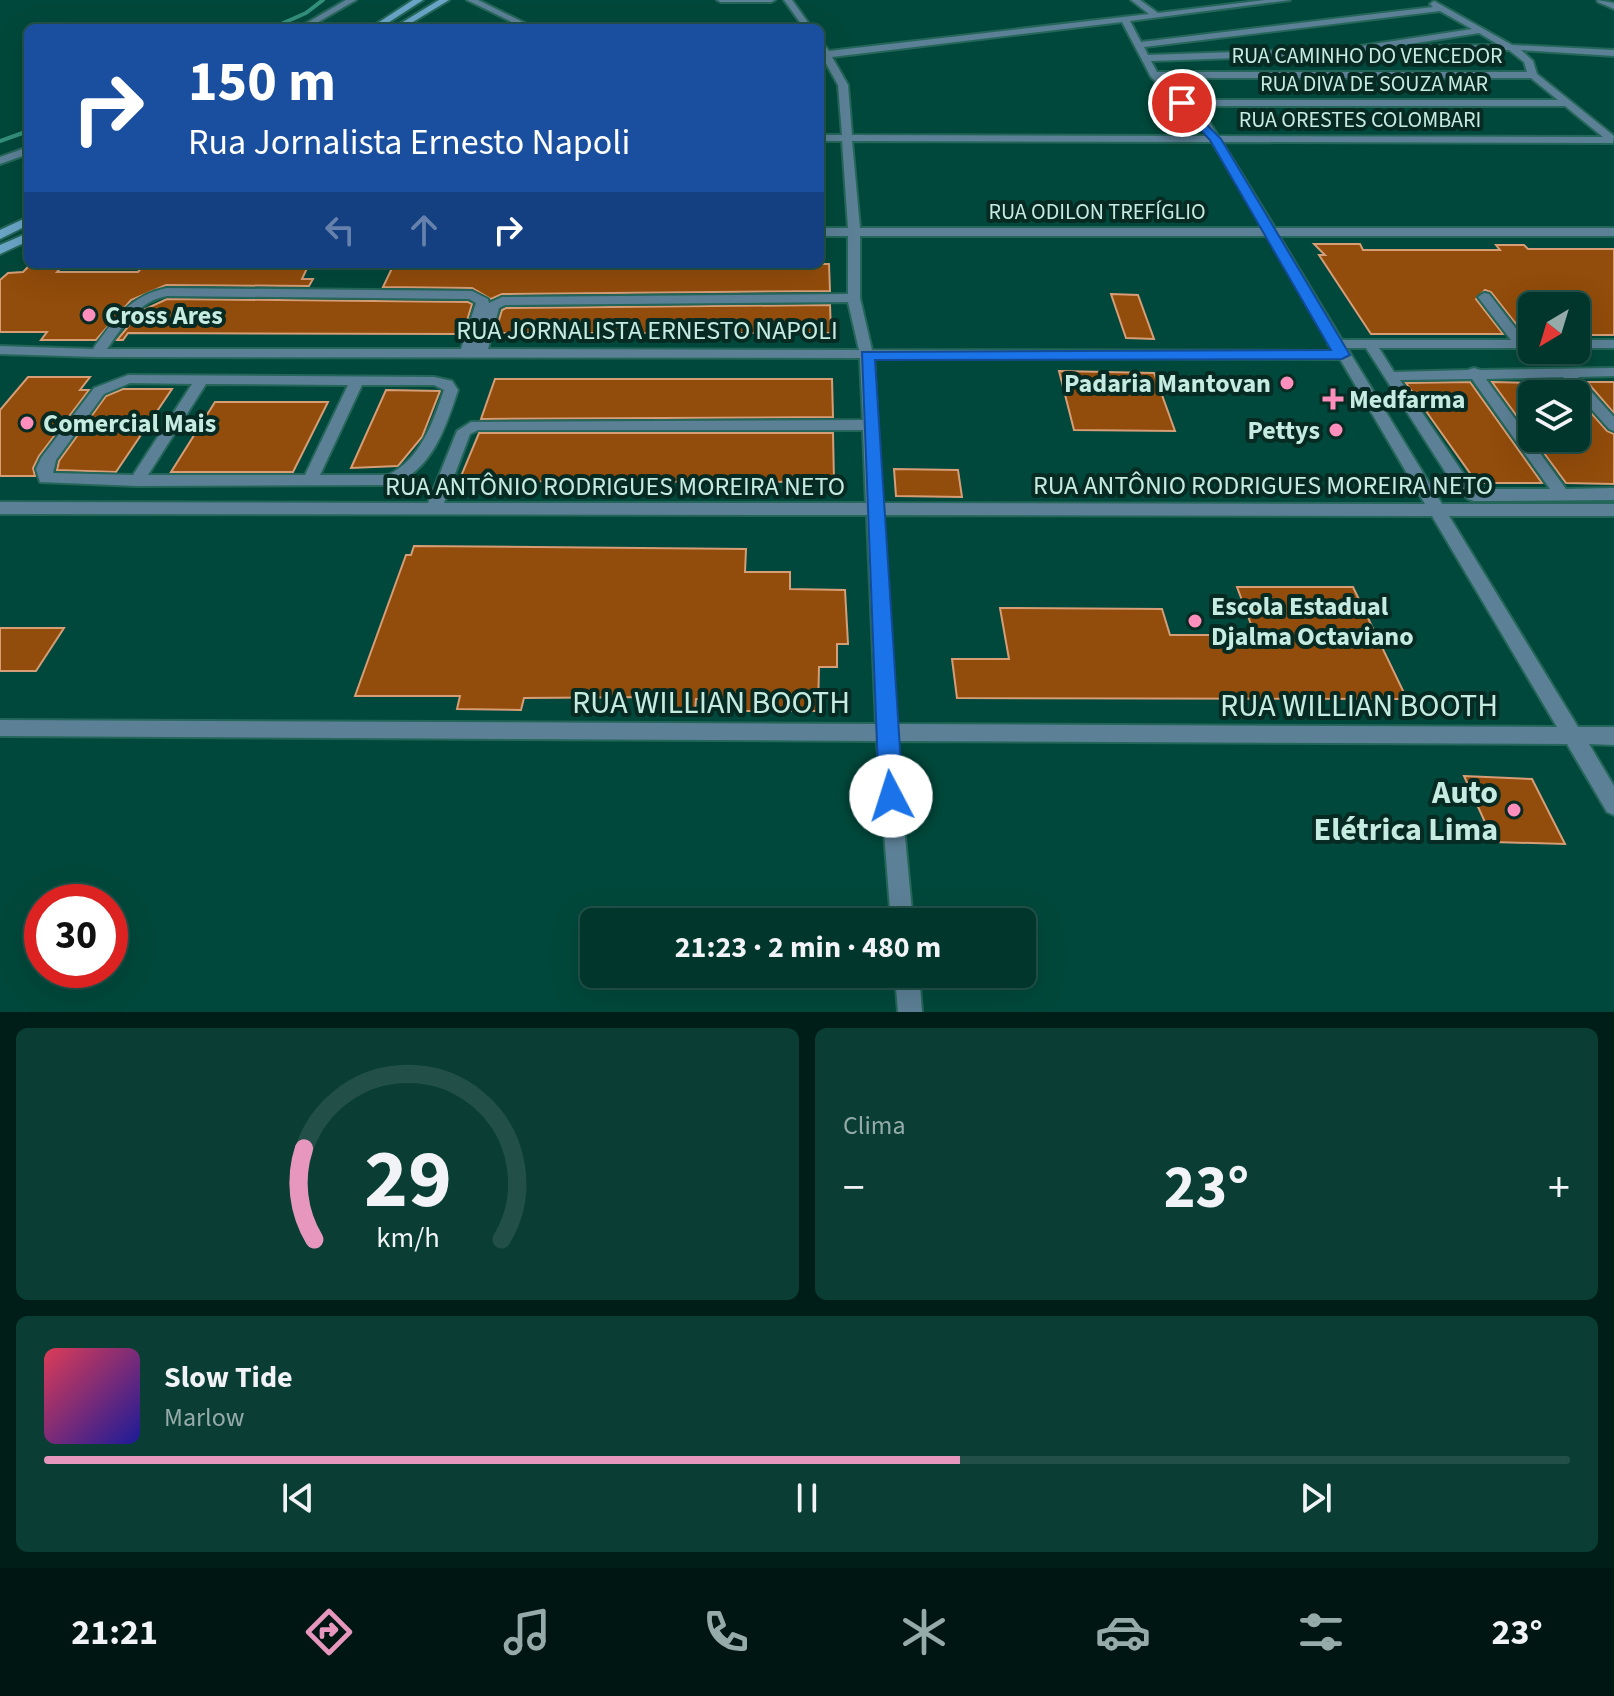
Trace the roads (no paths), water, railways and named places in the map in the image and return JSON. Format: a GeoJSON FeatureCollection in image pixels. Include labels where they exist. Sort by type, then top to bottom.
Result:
{"type":"FeatureCollection","features":[{"type":"Feature","properties":{"kind":"street"},"geometry":{"type":"LineString","coordinates":[[309,24],[352,0]]}},
{"type":"Feature","properties":{"kind":"street"},"geometry":{"type":"LineString","coordinates":[[380,24],[419,0]]}},
{"type":"Feature","properties":{"kind":"street"},"geometry":{"type":"LineString","coordinates":[[404,24],[445,0]]}},
{"type":"Feature","properties":{"kind":"street"},"geometry":{"type":"LineString","coordinates":[[471,0],[522,24]]}},
{"type":"Feature","properties":{"kind":"street"},"geometry":{"type":"LineString","coordinates":[[721,0],[771,0]]}},
{"type":"Feature","properties":{"kind":"street"},"geometry":{"type":"LineString","coordinates":[[788,0],[805,24]]}},
{"type":"Feature","properties":{"kind":"street"},"geometry":{"type":"LineString","coordinates":[[1135,0],[1156,15]]}},
{"type":"Feature","properties":{"kind":"street"},"geometry":{"type":"LineString","coordinates":[[824,51],[1286,0]]}},
{"type":"Feature","properties":{"kind":"street"},"geometry":{"type":"LineString","coordinates":[[1426,0],[1513,48],[1528,61],[1533,75],[1613,140]]}},
{"type":"Feature","properties":{"kind":"street"},"geometry":{"type":"LineString","coordinates":[[1601,0],[1614,6]]}},
{"type":"Feature","properties":{"kind":"street"},"geometry":{"type":"LineString","coordinates":[[1142,52],[1442,8]]}},
{"type":"Feature","properties":{"kind":"street"},"geometry":{"type":"LineString","coordinates":[[1125,19],[1154,75],[1215,139],[1338,349],[1438,508],[1614,805]]}},
{"type":"Feature","properties":{"kind":"street"},"geometry":{"type":"LineString","coordinates":[[1347,51],[1483,30]]}},
{"type":"Feature","properties":{"kind":"street"},"geometry":{"type":"LineString","coordinates":[[1142,52],[1513,48],[1614,53]]}},
{"type":"Feature","properties":{"kind":"street"},"geometry":{"type":"LineString","coordinates":[[1528,61],[1571,52]]}},
{"type":"Feature","properties":{"kind":"street"},"geometry":{"type":"LineString","coordinates":[[824,53],[843,85],[854,232],[854,298],[867,356],[868,425],[886,733],[901,908]]}},
{"type":"Feature","properties":{"kind":"street","name":"RUA CAMINHO DO VENCEDOR"},"geometry":{"type":"LineString","coordinates":[[1154,75],[1533,75]]}},
{"type":"Feature","properties":{"kind":"street","name":"RUA DIVA DE SOUZA MAR"},"geometry":{"type":"LineString","coordinates":[[1182,103],[1566,103]]}},
{"type":"Feature","properties":{"kind":"street","name":"RUA ORESTES COLOMBARI"},"geometry":{"type":"LineString","coordinates":[[824,138],[1613,140]]}},
{"type":"Feature","properties":{"kind":"street"},"geometry":{"type":"LineString","coordinates":[[0,161],[24,152]]}},
{"type":"Feature","properties":{"kind":"street"},"geometry":{"type":"LineString","coordinates":[[0,235],[24,222]]}},
{"type":"Feature","properties":{"kind":"street","name":"RUA ODILON TREFÍGLIO"},"geometry":{"type":"LineString","coordinates":[[824,232],[1614,232]]}},
{"type":"Feature","properties":{"kind":"street"},"geometry":{"type":"LineString","coordinates":[[0,250],[24,239]]}},
{"type":"Feature","properties":{"kind":"street"},"geometry":{"type":"LineString","coordinates":[[97,353],[137,302],[147,296],[167,292],[472,295],[483,302],[473,353]]}},
{"type":"Feature","properties":{"kind":"street"},"geometry":{"type":"LineString","coordinates":[[1484,297],[1518,334]]}},
{"type":"Feature","properties":{"kind":"street"},"geometry":{"type":"LineString","coordinates":[[473,353],[493,306],[502,301],[854,298]]}},
{"type":"Feature","properties":{"kind":"street"},"geometry":{"type":"LineString","coordinates":[[1370,344],[1469,492],[1486,497],[1614,494]]}},
{"type":"Feature","properties":{"kind":"street","name":"RUA JORNALISTA ERNESTO NAPOLI"},"geometry":{"type":"LineString","coordinates":[[0,350],[867,356],[1338,349],[1370,344],[1518,344]]}},
{"type":"Feature","properties":{"kind":"street"},"geometry":{"type":"LineString","coordinates":[[1590,344],[1614,344]]}},
{"type":"Feature","properties":{"kind":"street"},"geometry":{"type":"LineString","coordinates":[[1390,376],[1474,372],[1614,372]]}},
{"type":"Feature","properties":{"kind":"street"},"geometry":{"type":"LineString","coordinates":[[1474,372],[1561,493]]}},
{"type":"Feature","properties":{"kind":"street"},"geometry":{"type":"LineString","coordinates":[[1567,373],[1614,426]]}},
{"type":"Feature","properties":{"kind":"street"},"geometry":{"type":"LineString","coordinates":[[128,379],[202,379],[434,381],[447,384],[451,390],[418,462],[407,473],[390,480],[137,481],[53,479],[44,476],[49,458],[82,413],[108,385],[128,379]]}},
{"type":"Feature","properties":{"kind":"street"},"geometry":{"type":"LineString","coordinates":[[137,481],[202,379]]}},
{"type":"Feature","properties":{"kind":"street"},"geometry":{"type":"LineString","coordinates":[[309,482],[358,379]]}},
{"type":"Feature","properties":{"kind":"street"},"geometry":{"type":"LineString","coordinates":[[434,509],[464,431],[476,425],[868,425]]}},
{"type":"Feature","properties":{"kind":"street"},"geometry":{"type":"LineString","coordinates":[[212,508],[227,482]]}},
{"type":"Feature","properties":{"kind":"street","name":"RUA ANTÔNIO RODRIGUES MOREIRA NETO"},"geometry":{"type":"LineString","coordinates":[[0,508],[1614,510]]}},
{"type":"Feature","properties":{"kind":"street","name":"RUA WILLIAN BOOTH"},"geometry":{"type":"LineString","coordinates":[[0,728],[1614,736]]}},
{"type":"Feature","properties":{"kind":"street"},"geometry":{"type":"LineString","coordinates":[[908,988],[910,1012]]}},
{"type":"Feature","properties":{"kind":"waterway"},"geometry":{"type":"LineString","coordinates":[[281,24],[306,13],[323,0]]}},
{"type":"Feature","properties":{"kind":"waterway"},"geometry":{"type":"LineString","coordinates":[[0,141],[24,132]]}},
{"type":"Feature","properties":{"kind":"place","name":"Cross Ares"},"geometry":{"type":"Point","coordinates":[89,315]}},
{"type":"Feature","properties":{"kind":"place","name":"Padaria Mantovan"},"geometry":{"type":"Point","coordinates":[1287,383]}},
{"type":"Feature","properties":{"kind":"place","name":"Medfarma"},"geometry":{"type":"Point","coordinates":[1333,399]}},
{"type":"Feature","properties":{"kind":"place","name":"Comercial Mais"},"geometry":{"type":"Point","coordinates":[27,423]}},
{"type":"Feature","properties":{"kind":"place","name":"Pettys"},"geometry":{"type":"Point","coordinates":[1336,430]}},
{"type":"Feature","properties":{"kind":"place","name":"Escola Estadual Djalma Octaviano"},"geometry":{"type":"Point","coordinates":[1195,621]}},
{"type":"Feature","properties":{"kind":"place","name":"Auto Elétrica Lima"},"geometry":{"type":"Point","coordinates":[1514,810]}}]}
